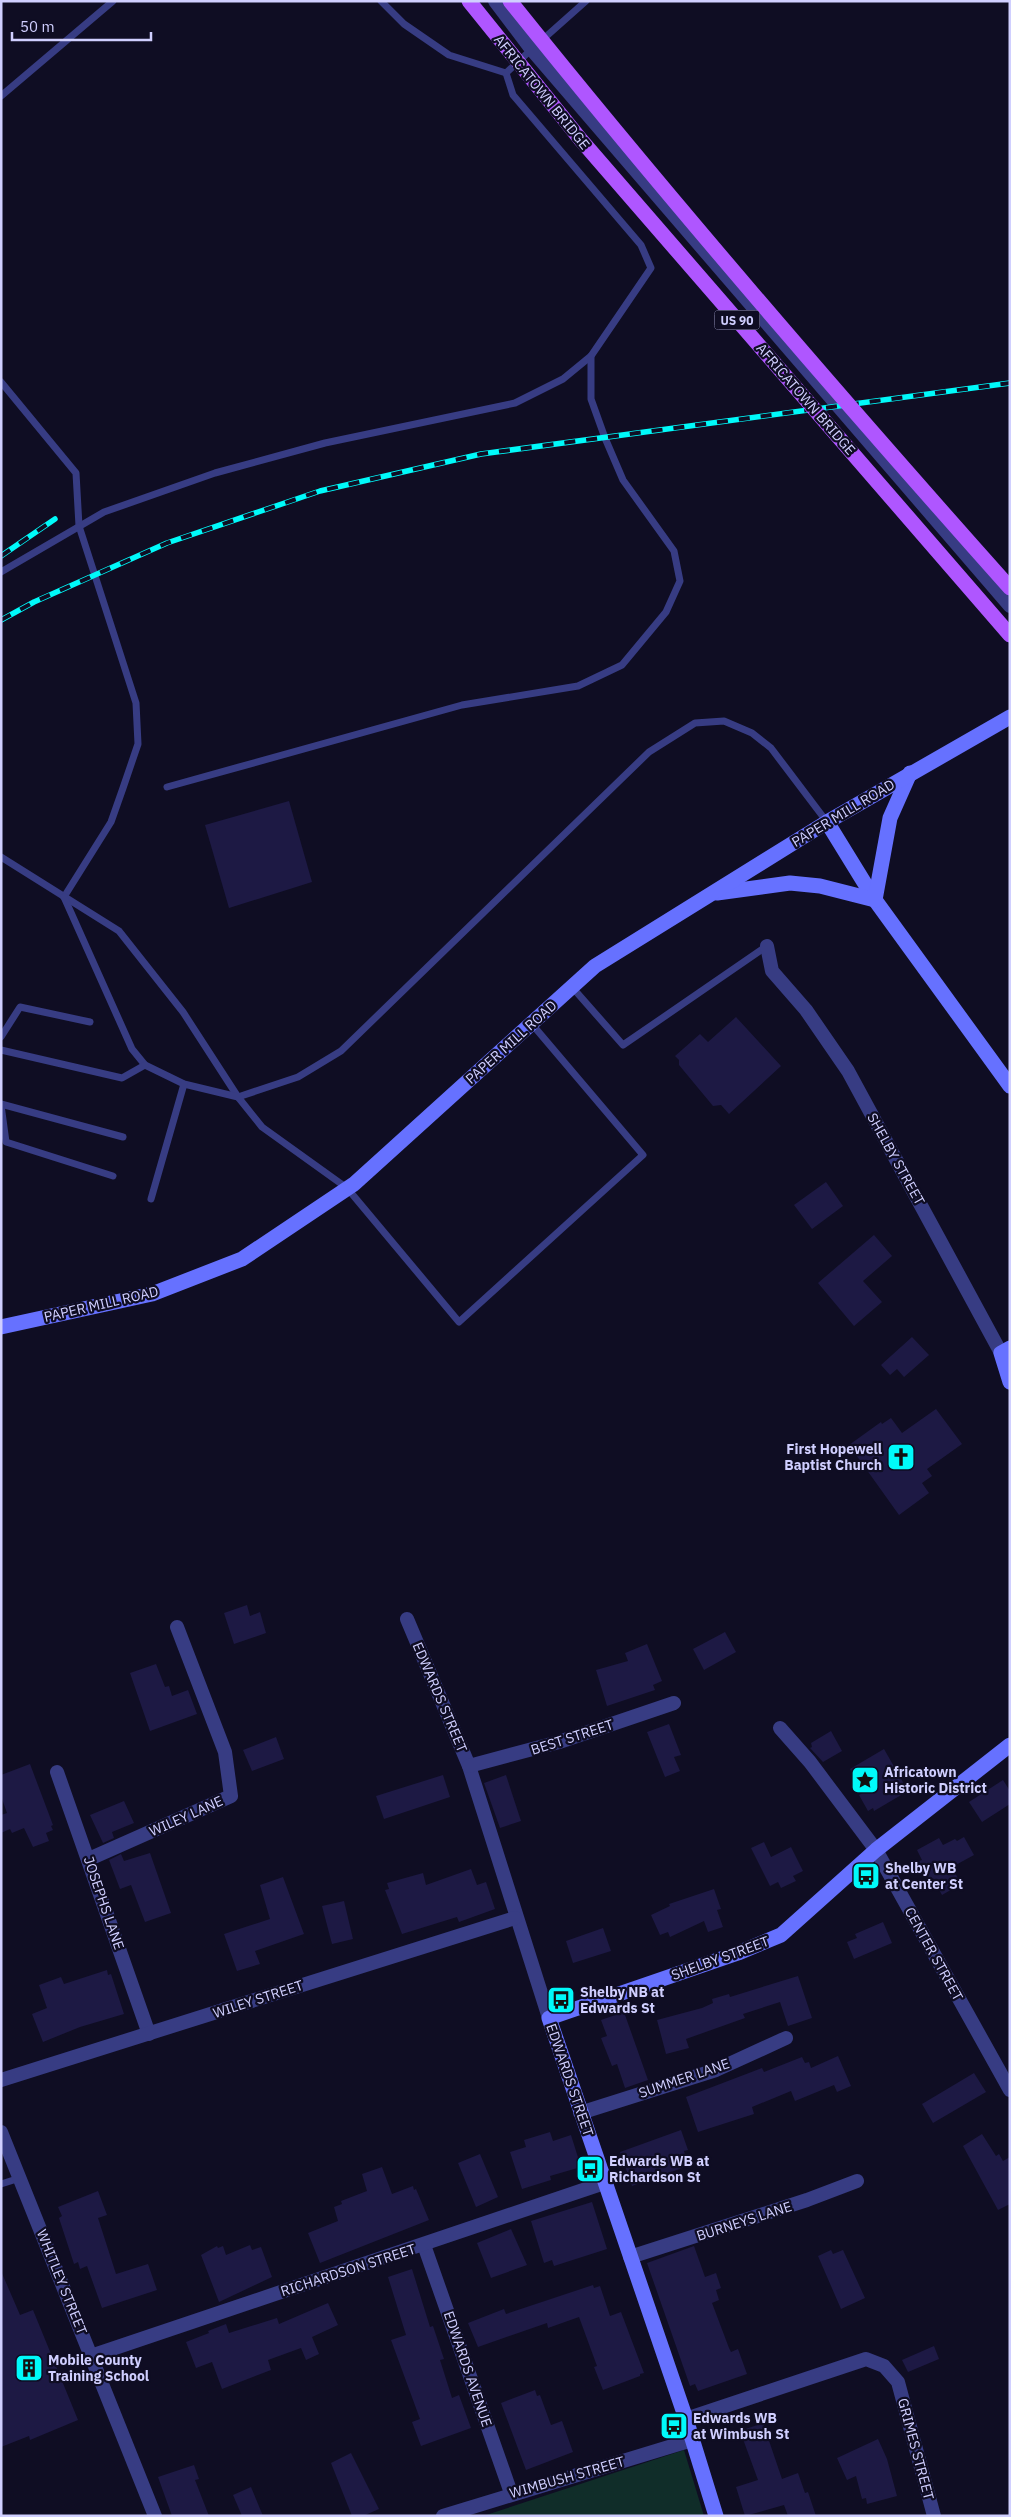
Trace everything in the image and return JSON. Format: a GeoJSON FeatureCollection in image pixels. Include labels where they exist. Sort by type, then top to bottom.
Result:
{"type":"FeatureCollection","features":[{"type":"Feature","properties":{"kind":"main road","name":"AFRICATOWN BRIDGE"},"geometry":{"type":"LineString","coordinates":[[469,1],[581,140],[1010,634]]}},
{"type":"Feature","properties":{"kind":"main road","name":"AFRICATOWN BRIDGE"},"geometry":{"type":"LineString","coordinates":[[510,1],[607,122],[802,353],[1010,588]]}},
{"type":"Feature","properties":{"kind":"street"},"geometry":{"type":"LineString","coordinates":[[495,1],[532,50],[1010,606]]}},
{"type":"Feature","properties":{"kind":"street","name":"PAPER MILL ROAD"},"geometry":{"type":"LineString","coordinates":[[1,1327],[152,1294],[242,1259],[347,1188],[595,966],[827,822],[1010,717]]}},
{"type":"Feature","properties":{"kind":"street"},"geometry":{"type":"LineString","coordinates":[[875,900],[890,818],[910,773]]}},
{"type":"Feature","properties":{"kind":"street"},"geometry":{"type":"LineString","coordinates":[[827,822],[875,900],[1010,1086]]}},
{"type":"Feature","properties":{"kind":"street"},"geometry":{"type":"LineString","coordinates":[[710,894],[790,882],[820,886],[875,900]]}},
{"type":"Feature","properties":{"kind":"street","name":"SHELBY STREET"},"geometry":{"type":"LineString","coordinates":[[767,946],[772,971],[806,1010],[848,1071],[1006,1351],[1010,1382]]}},
{"type":"Feature","properties":{"kind":"street","name":"EDWARDS STREET"},"geometry":{"type":"LineString","coordinates":[[407,1619],[469,1766],[515,1918],[686,2419],[716,2516]]}},
{"type":"Feature","properties":{"kind":"street","name":"WILEY LANE"},"geometry":{"type":"LineString","coordinates":[[89,1859],[230,1796],[225,1752],[177,1627]]}},
{"type":"Feature","properties":{"kind":"street","name":"BEST STREET"},"geometry":{"type":"LineString","coordinates":[[469,1766],[559,1742],[674,1703]]}},
{"type":"Feature","properties":{"kind":"street","name":"CENTER STREET"},"geometry":{"type":"LineString","coordinates":[[780,1728],[810,1762],[876,1850],[1010,2090]]}},
{"type":"Feature","properties":{"kind":"street","name":"SHELBY STREET"},"geometry":{"type":"LineString","coordinates":[[549,2018],[738,1953],[781,1935],[876,1850],[1010,1745]]}},
{"type":"Feature","properties":{"kind":"street","name":"JOSEPHS LANE"},"geometry":{"type":"LineString","coordinates":[[57,1772],[149,2034]]}},
{"type":"Feature","properties":{"kind":"street","name":"WILEY STREET"},"geometry":{"type":"LineString","coordinates":[[1,2080],[515,1918]]}},
{"type":"Feature","properties":{"kind":"street","name":"SUMMER LANE"},"geometry":{"type":"LineString","coordinates":[[580,2113],[716,2070],[786,2038]]}},
{"type":"Feature","properties":{"kind":"street","name":"WHITLEY STREET"},"geometry":{"type":"LineString","coordinates":[[1,2132],[155,2516]]}},
{"type":"Feature","properties":{"kind":"street","name":"BURNEYS LANE"},"geometry":{"type":"LineString","coordinates":[[630,2257],[807,2200],[857,2181]]}},
{"type":"Feature","properties":{"kind":"street","name":"RICHARDSON STREET"},"geometry":{"type":"LineString","coordinates":[[92,2356],[424,2245],[604,2182]]}},
{"type":"Feature","properties":{"kind":"street","name":"EDWARDS AVENUE"},"geometry":{"type":"LineString","coordinates":[[424,2245],[511,2493]]}},
{"type":"Feature","properties":{"kind":"street","name":"GRIMES STREET"},"geometry":{"type":"LineString","coordinates":[[686,2419],[866,2359],[884,2366],[898,2382],[934,2516]]}},
{"type":"Feature","properties":{"kind":"street","name":"WIMBUSH STREET"},"geometry":{"type":"LineString","coordinates":[[443,2516],[511,2493],[692,2440]]}},
{"type":"Feature","properties":{"kind":"lane"},"geometry":{"type":"LineString","coordinates":[[1,96],[113,1]]}},
{"type":"Feature","properties":{"kind":"lane"},"geometry":{"type":"LineString","coordinates":[[381,1],[404,24],[449,55],[506,73]]}},
{"type":"Feature","properties":{"kind":"lane"},"geometry":{"type":"LineString","coordinates":[[506,73],[586,1]]}},
{"type":"Feature","properties":{"kind":"lane"},"geometry":{"type":"LineString","coordinates":[[1,572],[104,512],[215,473],[325,443],[515,403],[563,379],[591,356],[652,268],[641,245],[513,96],[506,73]]}},
{"type":"Feature","properties":{"kind":"lane"},"geometry":{"type":"LineString","coordinates":[[167,787],[462,705],[578,686],[622,665],[666,612],[680,581],[674,550],[623,480],[605,438],[591,399],[591,356]]}},
{"type":"Feature","properties":{"kind":"lane"},"geometry":{"type":"LineString","coordinates":[[1,382],[76,473],[79,526],[136,702],[138,744],[111,822],[64,897]]}},
{"type":"Feature","properties":{"kind":"lane"},"geometry":{"type":"LineString","coordinates":[[64,897],[132,1049],[145,1065],[184,1084],[238,1097],[298,1077],[341,1051],[649,752],[695,723],[724,721],[752,733],[771,748],[827,822]]}},
{"type":"Feature","properties":{"kind":"lane"},"geometry":{"type":"LineString","coordinates":[[1,857],[120,931],[183,1012],[238,1097],[262,1126],[347,1188],[459,1322],[643,1155],[531,1023]]}},
{"type":"Feature","properties":{"kind":"lane"},"geometry":{"type":"LineString","coordinates":[[572,986],[623,1045],[767,946]]}},
{"type":"Feature","properties":{"kind":"lane"},"geometry":{"type":"LineString","coordinates":[[1,1037],[20,1007],[90,1022]]}},
{"type":"Feature","properties":{"kind":"lane"},"geometry":{"type":"LineString","coordinates":[[1,1050],[122,1078],[145,1065]]}},
{"type":"Feature","properties":{"kind":"lane"},"geometry":{"type":"LineString","coordinates":[[151,1199],[184,1084]]}},
{"type":"Feature","properties":{"kind":"lane"},"geometry":{"type":"LineString","coordinates":[[113,1176],[6,1142],[1,1105],[123,1137]]}},
{"type":"Feature","properties":{"kind":"lane"},"geometry":{"type":"LineString","coordinates":[[1,2184],[20,2178]]}},
{"type":"Feature","properties":{"kind":"green space"},"geometry":{"type":"Polygon","coordinates":[[[684,2450],[704,2516],[483,2516],[684,2450]]]}},
{"type":"Feature","properties":{"kind":"building"},"geometry":{"type":"Polygon","coordinates":[[[289,801],[312,882],[229,908],[205,825],[289,801]]]}},
{"type":"Feature","properties":{"kind":"building"},"geometry":{"type":"Polygon","coordinates":[[[736,1017],[781,1066],[729,1114],[721,1105],[713,1106],[679,1065],[679,1060],[675,1056],[700,1034],[708,1042],[736,1017]]]}},
{"type":"Feature","properties":{"kind":"building"},"geometry":{"type":"Polygon","coordinates":[[[826,1182],[843,1206],[812,1229],[794,1205],[826,1182]]]}},
{"type":"Feature","properties":{"kind":"building"},"geometry":{"type":"Polygon","coordinates":[[[874,1235],[892,1256],[863,1281],[882,1302],[854,1326],[818,1283],[874,1235]]]}},
{"type":"Feature","properties":{"kind":"building"},"geometry":{"type":"Polygon","coordinates":[[[912,1337],[929,1355],[904,1377],[897,1369],[890,1375],[881,1365],[912,1337]]]}},
{"type":"Feature","properties":{"kind":"building","name":"First Hopewell Baptist Church"},"geometry":{"type":"Polygon","coordinates":[[[936,1409],[962,1444],[927,1469],[932,1476],[922,1483],[929,1493],[899,1515],[849,1445],[881,1422],[882,1424],[891,1418],[902,1433],[936,1409]]]}},
{"type":"Feature","properties":{"kind":"building"},"geometry":{"type":"Polygon","coordinates":[[[247,1605],[250,1616],[260,1612],[266,1633],[234,1644],[224,1613],[247,1605]]]}},
{"type":"Feature","properties":{"kind":"building"},"geometry":{"type":"Polygon","coordinates":[[[725,1632],[736,1652],[704,1670],[693,1649],[725,1632]]]}},
{"type":"Feature","properties":{"kind":"building"},"geometry":{"type":"Polygon","coordinates":[[[647,1644],[662,1681],[653,1685],[655,1690],[607,1706],[596,1670],[628,1661],[625,1653],[647,1644]]]}},
{"type":"Feature","properties":{"kind":"building"},"geometry":{"type":"Polygon","coordinates":[[[156,1664],[165,1687],[169,1686],[172,1696],[188,1690],[197,1714],[150,1731],[130,1673],[156,1664]]]}},
{"type":"Feature","properties":{"kind":"building"},"geometry":{"type":"Polygon","coordinates":[[[669,1724],[681,1755],[674,1757],[680,1771],[665,1777],[647,1732],[669,1724]]]}},
{"type":"Feature","properties":{"kind":"building"},"geometry":{"type":"Polygon","coordinates":[[[831,1731],[842,1751],[823,1762],[810,1748],[812,1747],[811,1743],[831,1731]]]}},
{"type":"Feature","properties":{"kind":"building"},"geometry":{"type":"Polygon","coordinates":[[[276,1737],[284,1759],[252,1771],[243,1750],[276,1737]]]}},
{"type":"Feature","properties":{"kind":"building"},"geometry":{"type":"Polygon","coordinates":[[[884,1749],[908,1791],[874,1811],[873,1808],[868,1811],[859,1795],[863,1793],[850,1769],[884,1749]]]}},
{"type":"Feature","properties":{"kind":"building"},"geometry":{"type":"Polygon","coordinates":[[[30,1764],[53,1825],[51,1826],[53,1830],[46,1833],[49,1841],[33,1847],[24,1828],[12,1833],[10,1829],[1,1833],[1,1815],[7,1813],[1,1796],[1,1775],[30,1764]]]}},
{"type":"Feature","properties":{"kind":"building"},"geometry":{"type":"Polygon","coordinates":[[[443,1775],[450,1797],[384,1819],[376,1796],[443,1775]]]}},
{"type":"Feature","properties":{"kind":"building"},"geometry":{"type":"Polygon","coordinates":[[[506,1775],[521,1821],[500,1828],[484,1783],[506,1775]]]}},
{"type":"Feature","properties":{"kind":"building"},"geometry":{"type":"Polygon","coordinates":[[[1003,1780],[1010,1791],[1010,1804],[982,1822],[969,1802],[1003,1780]]]}},
{"type":"Feature","properties":{"kind":"building"},"geometry":{"type":"Polygon","coordinates":[[[124,1801],[134,1823],[112,1832],[114,1838],[103,1843],[90,1815],[124,1801]]]}},
{"type":"Feature","properties":{"kind":"building"},"geometry":{"type":"Polygon","coordinates":[[[964,1837],[974,1855],[952,1867],[961,1884],[942,1895],[933,1878],[930,1880],[919,1861],[922,1860],[917,1850],[939,1838],[943,1845],[964,1837]]]}},
{"type":"Feature","properties":{"kind":"building"},"geometry":{"type":"Polygon","coordinates":[[[764,1842],[771,1857],[791,1847],[803,1871],[793,1876],[796,1881],[781,1888],[778,1882],[770,1886],[751,1848],[764,1842]]]}},
{"type":"Feature","properties":{"kind":"building"},"geometry":{"type":"Polygon","coordinates":[[[150,1853],[171,1913],[145,1922],[131,1885],[120,1889],[109,1860],[121,1854],[124,1861],[150,1853]]]}},
{"type":"Feature","properties":{"kind":"building"},"geometry":{"type":"Polygon","coordinates":[[[471,1869],[477,1885],[486,1882],[495,1909],[459,1922],[457,1917],[402,1934],[385,1890],[389,1889],[387,1883],[423,1873],[426,1885],[471,1869]]]}},
{"type":"Feature","properties":{"kind":"building"},"geometry":{"type":"Polygon","coordinates":[[[283,1877],[304,1934],[255,1951],[260,1964],[237,1971],[224,1934],[270,1919],[260,1885],[283,1877]]]}},
{"type":"Feature","properties":{"kind":"building"},"geometry":{"type":"Polygon","coordinates":[[[714,1889],[721,1909],[717,1910],[723,1927],[708,1932],[704,1921],[670,1937],[668,1932],[660,1935],[651,1915],[670,1906],[669,1904],[714,1889]]]}},
{"type":"Feature","properties":{"kind":"building"},"geometry":{"type":"Polygon","coordinates":[[[344,1901],[353,1939],[332,1944],[322,1906],[344,1901]]]}},
{"type":"Feature","properties":{"kind":"building"},"geometry":{"type":"Polygon","coordinates":[[[883,1922],[892,1943],[854,1959],[847,1942],[857,1938],[855,1934],[883,1922]]]}},
{"type":"Feature","properties":{"kind":"building"},"geometry":{"type":"Polygon","coordinates":[[[603,1928],[611,1951],[573,1963],[566,1941],[603,1928]]]}},
{"type":"Feature","properties":{"kind":"building"},"geometry":{"type":"Polygon","coordinates":[[[107,1970],[108,1975],[111,1974],[124,2014],[80,2027],[43,2042],[32,2014],[47,2008],[39,1985],[61,1977],[64,1984],[107,1970]]]}},
{"type":"Feature","properties":{"kind":"building"},"geometry":{"type":"Polygon","coordinates":[[[798,1976],[812,2018],[788,2026],[780,2002],[743,2014],[745,2018],[686,2039],[689,2048],[666,2054],[657,2020],[702,2008],[713,2003],[712,1999],[729,1994],[730,1997],[798,1976]]]}},
{"type":"Feature","properties":{"kind":"building"},"geometry":{"type":"Polygon","coordinates":[[[624,2012],[648,2080],[625,2088],[617,2064],[612,2066],[601,2038],[607,2036],[601,2020],[624,2012]]]}},
{"type":"Feature","properties":{"kind":"building"},"geometry":{"type":"Polygon","coordinates":[[[838,2056],[851,2086],[837,2092],[834,2085],[795,2101],[791,2091],[752,2107],[754,2114],[698,2132],[686,2097],[762,2068],[764,2072],[802,2057],[805,2063],[809,2062],[811,2068],[838,2056]]]}},
{"type":"Feature","properties":{"kind":"building"},"geometry":{"type":"Polygon","coordinates":[[[974,2073],[986,2092],[933,2123],[922,2104],[974,2073]]]}},
{"type":"Feature","properties":{"kind":"building"},"geometry":{"type":"Polygon","coordinates":[[[681,2130],[688,2150],[684,2151],[686,2158],[682,2159],[685,2167],[632,2186],[620,2152],[681,2130]]]}},
{"type":"Feature","properties":{"kind":"building"},"geometry":{"type":"Polygon","coordinates":[[[550,2132],[553,2141],[571,2135],[581,2167],[550,2176],[551,2180],[522,2189],[510,2152],[526,2147],[524,2140],[550,2132]]]}},
{"type":"Feature","properties":{"kind":"building"},"geometry":{"type":"Polygon","coordinates":[[[982,2134],[996,2156],[999,2154],[1003,2161],[1010,2157],[1010,2204],[998,2210],[963,2146],[982,2134]]]}},
{"type":"Feature","properties":{"kind":"building"},"geometry":{"type":"Polygon","coordinates":[[[480,2154],[498,2197],[476,2207],[458,2163],[480,2154]]]}},
{"type":"Feature","properties":{"kind":"building"},"geometry":{"type":"Polygon","coordinates":[[[382,2167],[392,2194],[413,2186],[414,2190],[416,2189],[429,2220],[320,2263],[308,2233],[338,2221],[334,2207],[342,2204],[341,2201],[367,2191],[362,2174],[382,2167]]]}},
{"type":"Feature","properties":{"kind":"building"},"geometry":{"type":"Polygon","coordinates":[[[98,2191],[107,2215],[98,2218],[116,2274],[148,2264],[157,2290],[102,2308],[87,2266],[80,2269],[78,2262],[74,2264],[59,2218],[62,2216],[58,2207],[98,2191]]]}},
{"type":"Feature","properties":{"kind":"building"},"geometry":{"type":"Polygon","coordinates":[[[592,2202],[607,2249],[554,2266],[552,2260],[544,2263],[531,2221],[592,2202]]]}},
{"type":"Feature","properties":{"kind":"building"},"geometry":{"type":"Polygon","coordinates":[[[511,2229],[527,2265],[491,2278],[477,2243],[511,2229]]]}},
{"type":"Feature","properties":{"kind":"building"},"geometry":{"type":"Polygon","coordinates":[[[250,2245],[252,2250],[261,2247],[272,2277],[219,2302],[201,2255],[217,2246],[218,2248],[223,2246],[226,2255],[250,2245]]]}},
{"type":"Feature","properties":{"kind":"building"},"geometry":{"type":"Polygon","coordinates":[[[694,2246],[705,2277],[716,2273],[721,2288],[716,2290],[719,2300],[712,2303],[729,2348],[731,2352],[738,2349],[747,2374],[698,2391],[695,2384],[690,2386],[647,2263],[694,2246]]]}},
{"type":"Feature","properties":{"kind":"building"},"geometry":{"type":"Polygon","coordinates":[[[831,2250],[833,2254],[843,2250],[865,2298],[841,2309],[818,2256],[831,2250]]]}},
{"type":"Feature","properties":{"kind":"building"},"geometry":{"type":"Polygon","coordinates":[[[412,2269],[430,2327],[433,2326],[444,2359],[440,2360],[452,2398],[459,2395],[471,2428],[421,2446],[412,2422],[420,2419],[391,2340],[406,2335],[388,2277],[412,2269]]]}},
{"type":"Feature","properties":{"kind":"building","name":"Mobile County Training School"},"geometry":{"type":"Polygon","coordinates":[[[1,2271],[20,2315],[33,2310],[78,2420],[30,2440],[29,2436],[1,2447],[1,2271]]]}},
{"type":"Feature","properties":{"kind":"building"},"geometry":{"type":"Polygon","coordinates":[[[593,2285],[594,2288],[600,2286],[610,2316],[621,2312],[644,2373],[603,2390],[594,2367],[597,2366],[579,2317],[548,2328],[547,2323],[478,2347],[468,2323],[504,2309],[506,2314],[593,2285]]]}},
{"type":"Feature","properties":{"kind":"building"},"geometry":{"type":"Polygon","coordinates":[[[328,2303],[338,2325],[312,2337],[319,2354],[306,2360],[301,2348],[268,2360],[271,2370],[222,2389],[212,2362],[196,2368],[186,2342],[226,2324],[229,2333],[277,2318],[279,2324],[328,2303]]]}},
{"type":"Feature","properties":{"kind":"building"},"geometry":{"type":"Polygon","coordinates":[[[934,2346],[939,2359],[908,2372],[902,2360],[934,2346]]]}},
{"type":"Feature","properties":{"kind":"building"},"geometry":{"type":"Polygon","coordinates":[[[535,2390],[537,2396],[540,2395],[551,2425],[562,2421],[573,2452],[526,2470],[501,2403],[535,2390]]]}},
{"type":"Feature","properties":{"kind":"building"},"geometry":{"type":"Polygon","coordinates":[[[763,2423],[782,2479],[798,2473],[805,2493],[808,2492],[816,2516],[788,2516],[784,2505],[745,2516],[736,2487],[758,2480],[740,2431],[763,2423]]]}},
{"type":"Feature","properties":{"kind":"building"},"geometry":{"type":"Polygon","coordinates":[[[878,2439],[887,2459],[897,2496],[867,2504],[866,2498],[862,2499],[856,2476],[847,2480],[837,2458],[878,2439]]]}},
{"type":"Feature","properties":{"kind":"building"},"geometry":{"type":"Polygon","coordinates":[[[351,2453],[379,2509],[363,2516],[352,2516],[331,2463],[351,2453]]]}},
{"type":"Feature","properties":{"kind":"building"},"geometry":{"type":"Polygon","coordinates":[[[194,2465],[199,2479],[195,2480],[209,2516],[172,2516],[158,2477],[194,2465]]]}},
{"type":"Feature","properties":{"kind":"building"},"geometry":{"type":"Polygon","coordinates":[[[251,2487],[263,2516],[242,2516],[233,2495],[251,2487]]]}},
{"type":"Feature","properties":{"kind":"railway"},"geometry":{"type":"LineString","coordinates":[[1,620],[34,602],[167,543],[320,491],[481,454],[1010,383]]}},
{"type":"Feature","properties":{"kind":"railway"},"geometry":{"type":"LineString","coordinates":[[1,556],[55,519]]}},
{"type":"Feature","properties":{"kind":"place","name":"First Hopewell Baptist Church"},"geometry":{"type":"Point","coordinates":[901,1457]}},
{"type":"Feature","properties":{"kind":"place","name":"Africatown Historic District"},"geometry":{"type":"Point","coordinates":[865,1780]}},
{"type":"Feature","properties":{"kind":"place","name":"Shelby WB at Center St"},"geometry":{"type":"Point","coordinates":[866,1876]}},
{"type":"Feature","properties":{"kind":"place","name":"Shelby NB at Edwards St"},"geometry":{"type":"Point","coordinates":[561,2000]}},
{"type":"Feature","properties":{"kind":"place","name":"Edwards WB at Richardson St"},"geometry":{"type":"Point","coordinates":[590,2169]}},
{"type":"Feature","properties":{"kind":"place","name":"Mobile County Training School"},"geometry":{"type":"Point","coordinates":[29,2368]}},
{"type":"Feature","properties":{"kind":"place","name":"Edwards WB at Wimbush St"},"geometry":{"type":"Point","coordinates":[674,2426]}}]}
